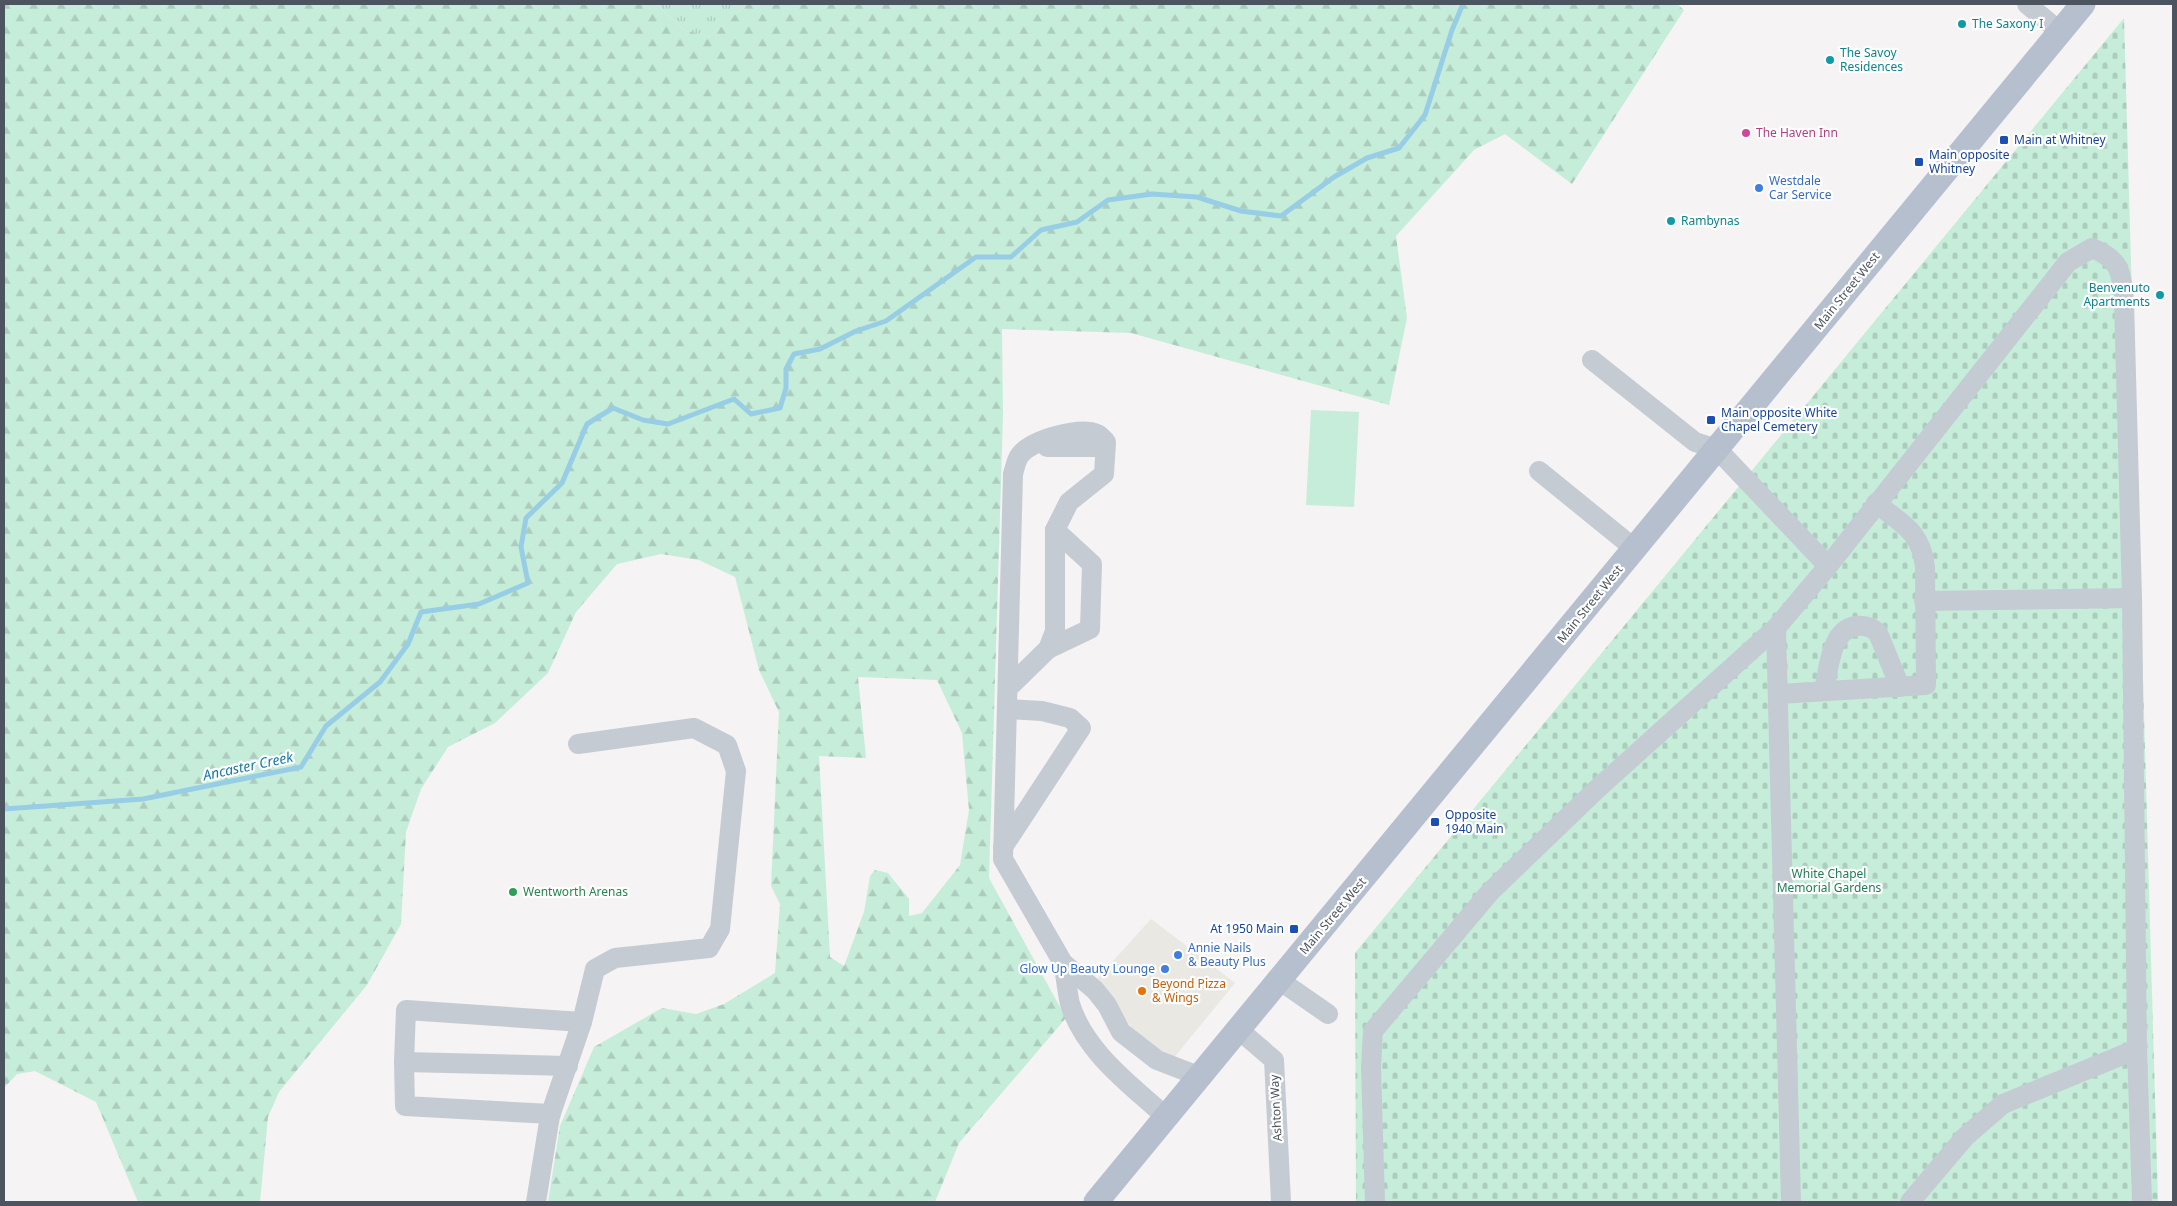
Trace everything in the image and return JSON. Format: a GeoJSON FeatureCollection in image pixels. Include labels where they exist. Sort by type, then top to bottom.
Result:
{"type":"FeatureCollection","features":[{"type":"Feature","properties":{"kind":"main road","name":"Main Street West"},"geometry":{"type":"LineString","coordinates":[[1096,1202],[1201,1077],[2083,4]]}},
{"type":"Feature","properties":{"kind":"lane"},"geometry":{"type":"LineString","coordinates":[[2027,4],[2060,32]]}},
{"type":"Feature","properties":{"kind":"lane"},"geometry":{"type":"LineString","coordinates":[[1375,1202],[1373,1031],[1490,892],[1596,789],[1776,628],[1828,566],[2068,262],[2092,248],[2109,255],[2122,274],[2124,300],[2132,598],[2137,1049],[2142,1202]]}},
{"type":"Feature","properties":{"kind":"lane"},"geometry":{"type":"LineString","coordinates":[[1592,360],[1695,442],[1718,449],[1828,566]]}},
{"type":"Feature","properties":{"kind":"lane"},"geometry":{"type":"LineString","coordinates":[[1048,649],[1055,631],[1056,530],[1069,502],[1104,474],[1106,442],[1096,433],[1072,433],[1044,438],[1028,447],[1019,456],[1013,474],[1008,709],[1002,860],[1063,962],[1095,990],[1107,1005],[1121,1032],[1157,1060],[1201,1077]]}},
{"type":"Feature","properties":{"kind":"lane"},"geometry":{"type":"LineString","coordinates":[[1028,447],[1098,447]]}},
{"type":"Feature","properties":{"kind":"lane"},"geometry":{"type":"LineString","coordinates":[[1539,471],[1635,548]]}},
{"type":"Feature","properties":{"kind":"lane"},"geometry":{"type":"LineString","coordinates":[[1779,694],[1926,685],[1924,560],[1918,539],[1914,533],[1876,503]]}},
{"type":"Feature","properties":{"kind":"lane"},"geometry":{"type":"LineString","coordinates":[[1008,688],[1048,649],[1090,629],[1092,564],[1056,530]]}},
{"type":"Feature","properties":{"kind":"lane"},"geometry":{"type":"LineString","coordinates":[[1924,601],[2132,598]]}},
{"type":"Feature","properties":{"kind":"lane"},"geometry":{"type":"LineString","coordinates":[[1824,690],[1838,638],[1847,629],[1859,626],[1872,628],[1878,633],[1900,687]]}},
{"type":"Feature","properties":{"kind":"lane"},"geometry":{"type":"LineString","coordinates":[[1776,628],[1791,1202]]}},
{"type":"Feature","properties":{"kind":"lane"},"geometry":{"type":"LineString","coordinates":[[1003,847],[1081,728],[1070,718],[1042,711],[1008,709]]}},
{"type":"Feature","properties":{"kind":"lane"},"geometry":{"type":"LineString","coordinates":[[536,1202],[550,1116],[582,1022],[595,969],[614,958],[709,948],[720,929],[736,771],[727,745],[694,728],[578,744]]}},
{"type":"Feature","properties":{"kind":"lane"},"geometry":{"type":"LineString","coordinates":[[1043,786],[1045,768],[1066,733]]}},
{"type":"Feature","properties":{"kind":"lane"},"geometry":{"type":"LineString","coordinates":[[1063,962],[1070,1004],[1096,1051],[1166,1117]]}},
{"type":"Feature","properties":{"kind":"lane"},"geometry":{"type":"LineString","coordinates":[[1280,980],[1328,1014]]}},
{"type":"Feature","properties":{"kind":"lane"},"geometry":{"type":"LineString","coordinates":[[550,1116],[405,1106],[406,1010],[582,1022]]}},
{"type":"Feature","properties":{"kind":"lane","name":"Ashton Way"},"geometry":{"type":"LineString","coordinates":[[1239,1030],[1274,1060],[1281,1202]]}},
{"type":"Feature","properties":{"kind":"lane"},"geometry":{"type":"LineString","coordinates":[[1910,1202],[1965,1137],[2003,1104],[2137,1049]]}},
{"type":"Feature","properties":{"kind":"lane"},"geometry":{"type":"LineString","coordinates":[[404,1062],[568,1066]]}},
{"type":"Feature","properties":{"kind":"shaded area"},"geometry":{"type":"Polygon","coordinates":[[[1151,919],[1235,983],[1172,1060],[1135,1032],[1096,980],[1151,919]]]}},
{"type":"Feature","properties":{"kind":"green space"},"geometry":{"type":"Polygon","coordinates":[[[4,4],[656,4],[683,29],[709,37],[747,4],[1677,4],[1684,10],[1572,184],[1505,134],[1474,150],[1396,236],[1407,318],[1389,405],[1131,333],[1002,329],[1003,415],[989,878],[1066,1018],[959,1143],[935,1202],[548,1202],[560,1126],[594,1047],[662,1008],[696,1014],[724,1004],[775,973],[780,904],[771,886],[779,712],[759,670],[735,577],[699,560],[661,554],[617,564],[576,612],[548,673],[495,723],[448,747],[421,789],[406,832],[401,924],[367,985],[279,1092],[268,1117],[260,1202],[138,1202],[96,1102],[35,1071],[17,1074],[4,1088],[4,4]],[[858,677],[866,758],[819,756],[830,957],[844,966],[864,912],[870,876],[875,870],[888,873],[909,899],[909,916],[922,913],[960,865],[969,810],[962,733],[937,680],[858,677]]]}},
{"type":"Feature","properties":{"kind":"green space"},"geometry":{"type":"Polygon","coordinates":[[[656,4],[747,4],[709,37],[683,29],[656,4]]]}},
{"type":"Feature","properties":{"kind":"green space","name":"White Chapel Memorial Gardens"},"geometry":{"type":"Polygon","coordinates":[[[2124,18],[2158,1202],[1356,1202],[1355,953],[2124,18]]]}},
{"type":"Feature","properties":{"kind":"green space"},"geometry":{"type":"Polygon","coordinates":[[[1311,410],[1359,412],[1354,507],[1306,505],[1311,410]]]}},
{"type":"Feature","properties":{"kind":"waterway","name":"Ancaster Creek"},"geometry":{"type":"LineString","coordinates":[[4,809],[143,799],[301,767],[326,726],[380,682],[408,644],[421,612],[479,604],[528,583],[521,547],[526,518],[562,483],[587,424],[613,408],[643,420],[668,424],[734,399],[751,414],[780,408],[786,388],[786,369],[794,354],[820,349],[856,331],[886,321],[976,257],[1011,257],[1041,230],[1077,222],[1108,200],[1152,194],[1197,197],[1241,211],[1281,216],[1334,177],[1367,158],[1399,148],[1425,115],[1452,30],[1463,4]]}},
{"type":"Feature","properties":{"kind":"place","name":"The Saxony I"},"geometry":{"type":"Point","coordinates":[1962,24]}},
{"type":"Feature","properties":{"kind":"place","name":"The Savoy Residences"},"geometry":{"type":"Point","coordinates":[1830,60]}},
{"type":"Feature","properties":{"kind":"place","name":"The Haven Inn"},"geometry":{"type":"Point","coordinates":[1746,133]}},
{"type":"Feature","properties":{"kind":"place","name":"Main at Whitney"},"geometry":{"type":"Point","coordinates":[2004,140]}},
{"type":"Feature","properties":{"kind":"place","name":"Main opposite Whitney"},"geometry":{"type":"Point","coordinates":[1919,162]}},
{"type":"Feature","properties":{"kind":"place","name":"Westdale Car Service"},"geometry":{"type":"Point","coordinates":[1759,188]}},
{"type":"Feature","properties":{"kind":"place","name":"Rambynas"},"geometry":{"type":"Point","coordinates":[1671,221]}},
{"type":"Feature","properties":{"kind":"place","name":"Benvenuto Apartments"},"geometry":{"type":"Point","coordinates":[2160,295]}},
{"type":"Feature","properties":{"kind":"place","name":"Main opposite White Chapel Cemetery"},"geometry":{"type":"Point","coordinates":[1711,420]}},
{"type":"Feature","properties":{"kind":"place","name":"Opposite 1940 Main"},"geometry":{"type":"Point","coordinates":[1435,822]}},
{"type":"Feature","properties":{"kind":"place","name":"Wentworth Arenas"},"geometry":{"type":"Point","coordinates":[513,892]}},
{"type":"Feature","properties":{"kind":"place","name":"At 1950 Main"},"geometry":{"type":"Point","coordinates":[1294,929]}},
{"type":"Feature","properties":{"kind":"place","name":"Annie Nails & Beauty Plus"},"geometry":{"type":"Point","coordinates":[1178,955]}},
{"type":"Feature","properties":{"kind":"place","name":"Glow Up Beauty Lounge"},"geometry":{"type":"Point","coordinates":[1165,969]}},
{"type":"Feature","properties":{"kind":"place","name":"Beyond Pizza & Wings"},"geometry":{"type":"Point","coordinates":[1142,991]}}]}
